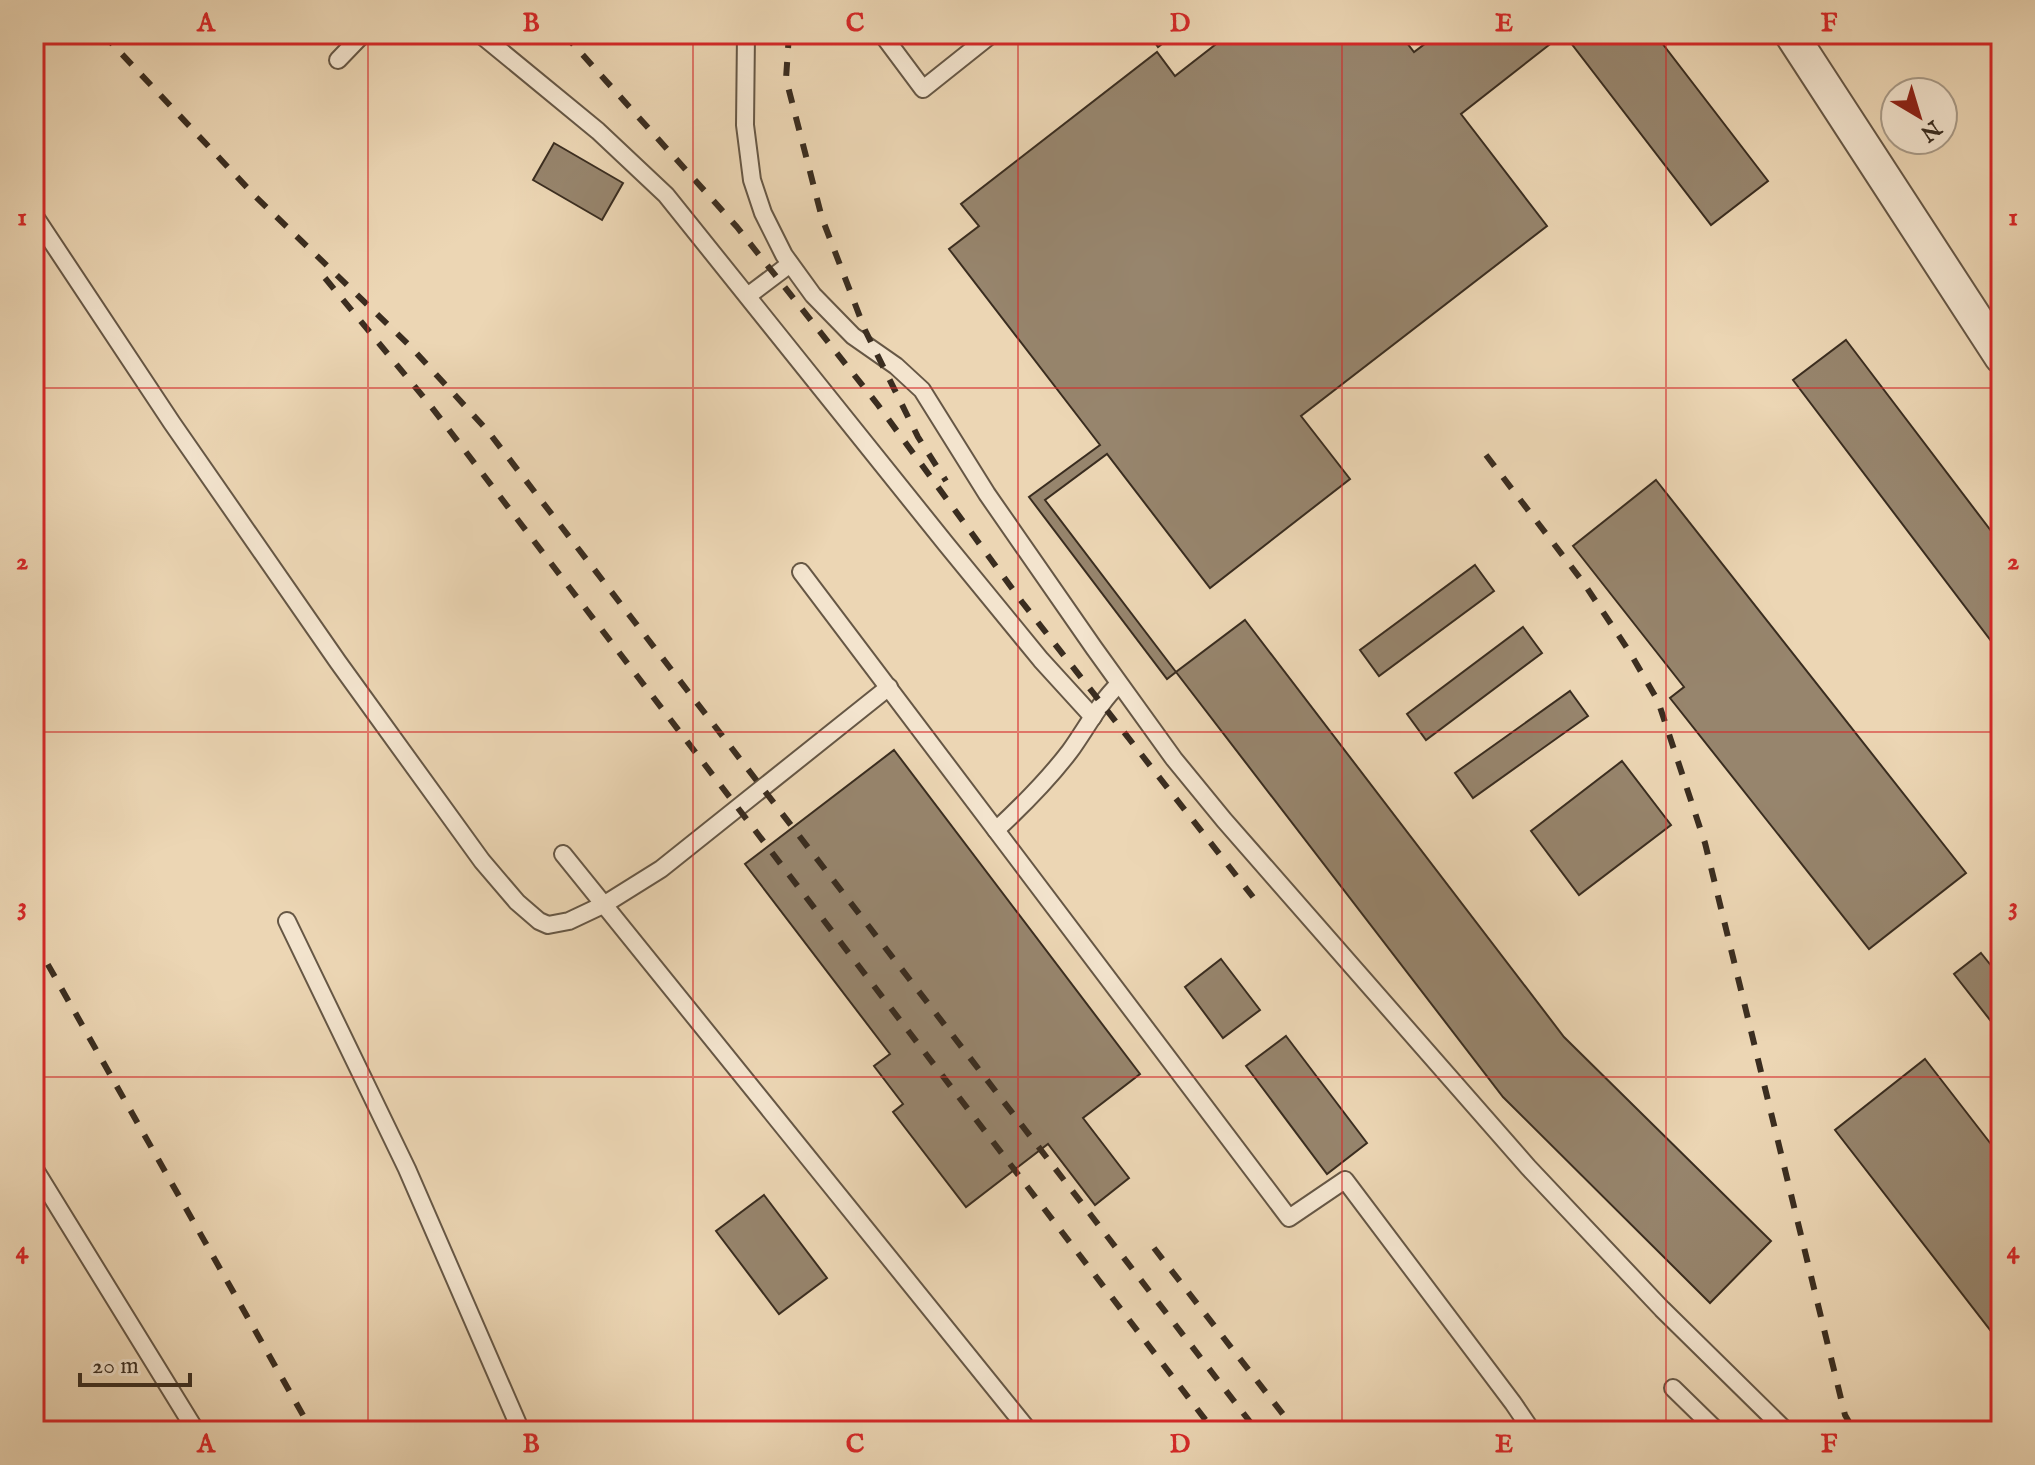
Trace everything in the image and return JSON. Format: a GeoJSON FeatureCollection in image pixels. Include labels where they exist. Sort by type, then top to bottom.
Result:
{"type":"FeatureCollection","features":[{"type":"Feature","properties":{"kind":"street"},"geometry":{"type":"LineString","coordinates":[[1791,34],[2001,357]]}},
{"type":"Feature","properties":{"kind":"lane"},"geometry":{"type":"LineString","coordinates":[[338,60],[363,34]]}},
{"type":"Feature","properties":{"kind":"lane"},"geometry":{"type":"LineString","coordinates":[[480,34],[598,131],[666,195],[955,555],[1041,660],[1093,717]]}},
{"type":"Feature","properties":{"kind":"lane"},"geometry":{"type":"LineString","coordinates":[[746,34],[745,125],[752,180],[763,213],[790,264],[825,310],[922,390],[987,494],[1119,684],[1224,820],[1513,1150],[1662,1309],[1786,1431]]}},
{"type":"Feature","properties":{"kind":"lane"},"geometry":{"type":"LineString","coordinates":[[882,34],[923,89],[992,34]]}},
{"type":"Feature","properties":{"kind":"lane"},"geometry":{"type":"LineString","coordinates":[[34,215],[172,423],[329,650],[501,886],[529,915],[548,925],[569,921],[605,904],[661,869],[889,687]]}},
{"type":"Feature","properties":{"kind":"lane"},"geometry":{"type":"LineString","coordinates":[[749,295],[790,264]]}},
{"type":"Feature","properties":{"kind":"lane"},"geometry":{"type":"LineString","coordinates":[[801,572],[1289,1218],[1345,1180],[1532,1431]]}},
{"type":"Feature","properties":{"kind":"lane"},"geometry":{"type":"LineString","coordinates":[[996,830],[1034,795],[1119,684]]}},
{"type":"Feature","properties":{"kind":"lane"},"geometry":{"type":"LineString","coordinates":[[563,854],[1029,1431]]}},
{"type":"Feature","properties":{"kind":"lane"},"geometry":{"type":"LineString","coordinates":[[287,921],[407,1169],[521,1431]]}},
{"type":"Feature","properties":{"kind":"lane"},"geometry":{"type":"LineString","coordinates":[[34,1168],[196,1431]]}},
{"type":"Feature","properties":{"kind":"lane"},"geometry":{"type":"LineString","coordinates":[[1673,1388],[1717,1431]]}},
{"type":"Feature","properties":{"kind":"building"},"geometry":{"type":"Polygon","coordinates":[[[1149,34],[1175,34],[1158,47],[1149,34]]]}},
{"type":"Feature","properties":{"kind":"building"},"geometry":{"type":"Polygon","coordinates":[[[1229,34],[1400,34],[1414,52],[1438,34],[1563,34],[1461,114],[1547,226],[1301,416],[1350,479],[1210,588],[1107,454],[1045,500],[1176,672],[1167,679],[1029,497],[1100,445],[949,249],[979,226],[961,204],[1157,52],[1175,76],[1229,34]]]}},
{"type":"Feature","properties":{"kind":"building"},"geometry":{"type":"Polygon","coordinates":[[[1564,34],[1655,34],[1768,181],[1711,225],[1564,34]]]}},
{"type":"Feature","properties":{"kind":"building"},"geometry":{"type":"Polygon","coordinates":[[[554,143],[623,183],[602,220],[533,180],[554,143]]]}},
{"type":"Feature","properties":{"kind":"building"},"geometry":{"type":"Polygon","coordinates":[[[1846,340],[2001,544],[2001,654],[1793,380],[1846,340]]]}},
{"type":"Feature","properties":{"kind":"building"},"geometry":{"type":"Polygon","coordinates":[[[1656,480],[1966,873],[1869,949],[1670,698],[1684,687],[1573,546],[1656,480]]]}},
{"type":"Feature","properties":{"kind":"building"},"geometry":{"type":"Polygon","coordinates":[[[1475,565],[1494,591],[1379,676],[1360,650],[1475,565]]]}},
{"type":"Feature","properties":{"kind":"building"},"geometry":{"type":"Polygon","coordinates":[[[1245,620],[1564,1037],[1771,1241],[1710,1303],[1503,1097],[1176,672],[1245,620]]]}},
{"type":"Feature","properties":{"kind":"building"},"geometry":{"type":"Polygon","coordinates":[[[1523,627],[1542,653],[1426,740],[1407,714],[1523,627]]]}},
{"type":"Feature","properties":{"kind":"building"},"geometry":{"type":"Polygon","coordinates":[[[1570,691],[1588,716],[1473,798],[1455,773],[1570,691]]]}},
{"type":"Feature","properties":{"kind":"building"},"geometry":{"type":"Polygon","coordinates":[[[894,750],[1140,1074],[1083,1118],[1129,1178],[1095,1205],[1048,1144],[966,1207],[893,1112],[903,1104],[874,1066],[890,1054],[745,864],[894,750]]]}},
{"type":"Feature","properties":{"kind":"building"},"geometry":{"type":"Polygon","coordinates":[[[1622,761],[1671,825],[1579,895],[1531,831],[1622,761]]]}},
{"type":"Feature","properties":{"kind":"building"},"geometry":{"type":"Polygon","coordinates":[[[1981,953],[2001,978],[2001,1034],[1954,974],[1981,953]]]}},
{"type":"Feature","properties":{"kind":"building"},"geometry":{"type":"Polygon","coordinates":[[[1221,959],[1260,1010],[1223,1038],[1185,987],[1221,959]]]}},
{"type":"Feature","properties":{"kind":"building"},"geometry":{"type":"Polygon","coordinates":[[[1286,1036],[1367,1143],[1327,1174],[1246,1066],[1286,1036]]]}},
{"type":"Feature","properties":{"kind":"building"},"geometry":{"type":"Polygon","coordinates":[[[1925,1059],[2001,1157],[2001,1344],[1835,1130],[1925,1059]]]}},
{"type":"Feature","properties":{"kind":"building"},"geometry":{"type":"Polygon","coordinates":[[[764,1195],[827,1278],[779,1314],[716,1231],[764,1195]]]}},
{"type":"Feature","properties":{"kind":"railway"},"geometry":{"type":"LineString","coordinates":[[103,34],[256,197],[409,345],[487,430],[1257,1431]]}},
{"type":"Feature","properties":{"kind":"railway"},"geometry":{"type":"LineString","coordinates":[[564,34],[737,227],[878,405],[1022,602],[1253,897]]}},
{"type":"Feature","properties":{"kind":"railway"},"geometry":{"type":"LineString","coordinates":[[789,34],[786,79],[822,218],[865,330],[918,437],[946,481]]}},
{"type":"Feature","properties":{"kind":"railway"},"geometry":{"type":"LineString","coordinates":[[325,278],[430,405],[1214,1431]]}},
{"type":"Feature","properties":{"kind":"railway"},"geometry":{"type":"LineString","coordinates":[[1486,455],[1583,582],[1658,701],[1705,843],[1845,1415],[1854,1431]]}},
{"type":"Feature","properties":{"kind":"railway"},"geometry":{"type":"LineString","coordinates":[[34,940],[312,1431]]}},
{"type":"Feature","properties":{"kind":"railway"},"geometry":{"type":"LineString","coordinates":[[1154,1248],[1296,1431]]}}]}
